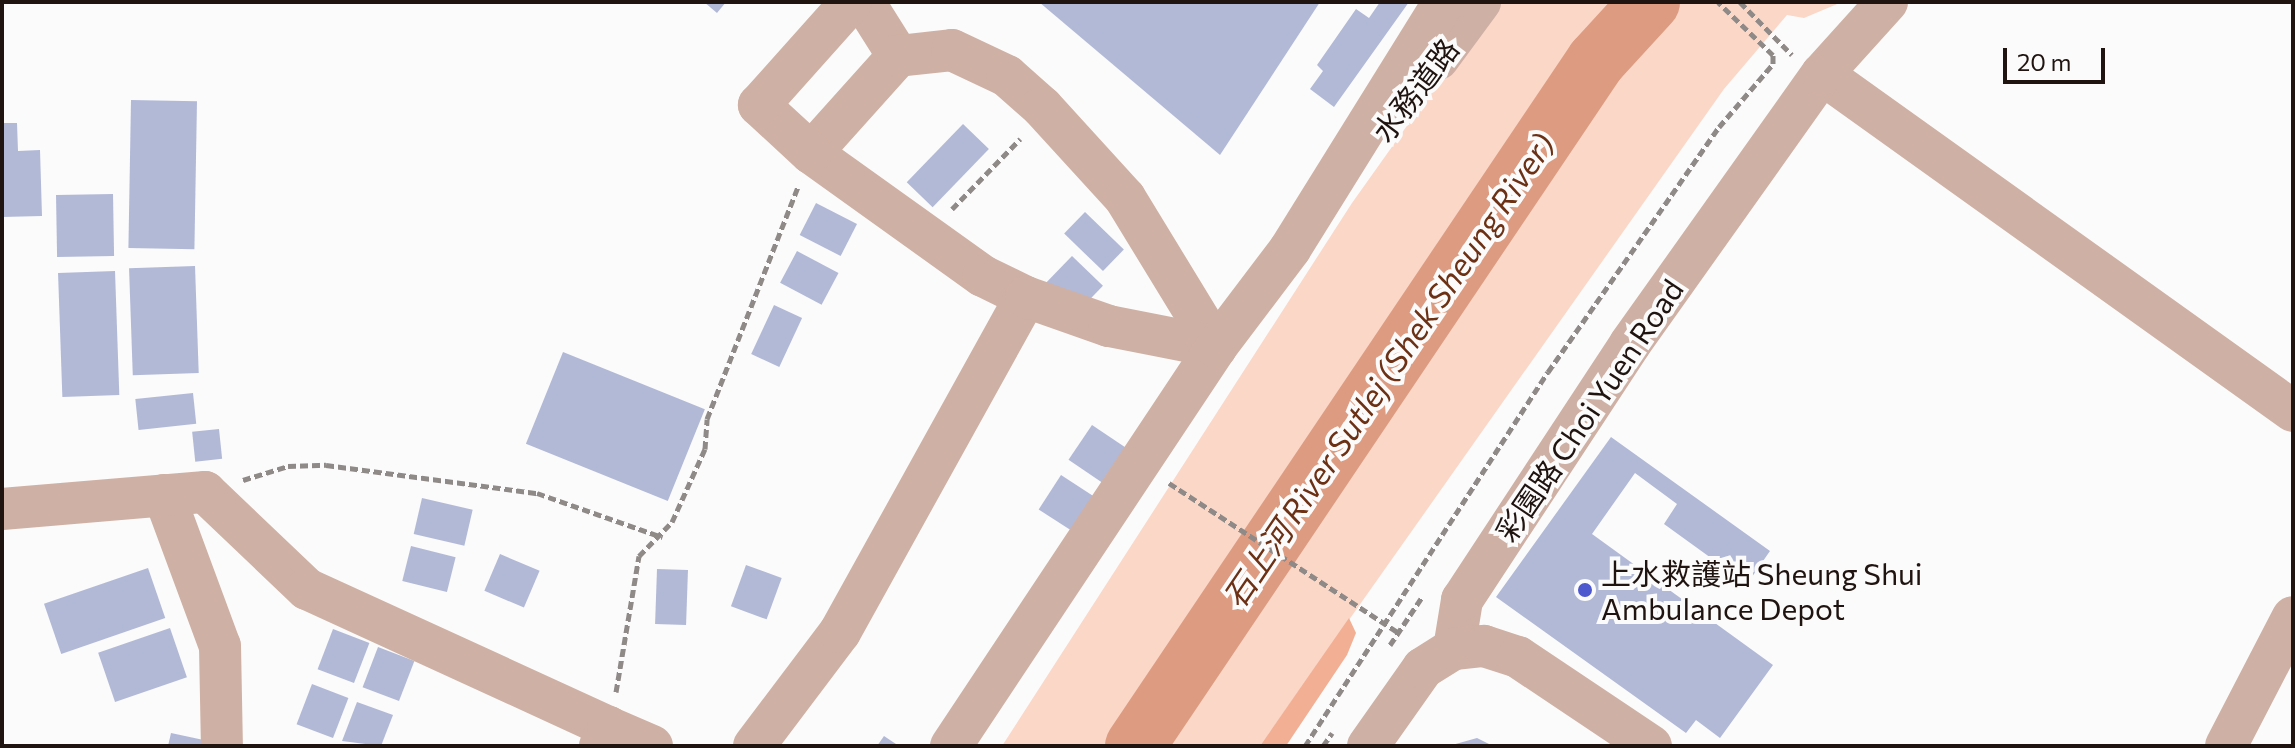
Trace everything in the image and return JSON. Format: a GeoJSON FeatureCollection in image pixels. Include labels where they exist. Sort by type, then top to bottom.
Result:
{"type":"FeatureCollection","features":[{"type":"Feature","properties":{"kind":"street"},"geometry":{"type":"LineString","coordinates":[[851,2],[759,105],[811,153],[983,276],[1026,297],[1109,326],[1216,347]]}},
{"type":"Feature","properties":{"kind":"street"},"geometry":{"type":"LineString","coordinates":[[864,2],[898,56]]}},
{"type":"Feature","properties":{"kind":"street"},"geometry":{"type":"LineString","coordinates":[[951,746],[1216,347],[1290,249],[1444,2]]}},
{"type":"Feature","properties":{"kind":"street","name":"水務道路"},"geometry":{"type":"LineString","coordinates":[[1290,249],[1349,177],[1480,2]]}},
{"type":"Feature","properties":{"kind":"street","name":"彩園路 Choi Yuen Road"},"geometry":{"type":"LineString","coordinates":[[1454,649],[1462,600],[1822,74],[1887,2]]}},
{"type":"Feature","properties":{"kind":"street"},"geometry":{"type":"LineString","coordinates":[[811,153],[898,56],[952,50],[1007,76],[1046,112],[1125,198],[1216,347]]}},
{"type":"Feature","properties":{"kind":"street"},"geometry":{"type":"LineString","coordinates":[[1822,74],[2139,284],[2293,411]]}},
{"type":"Feature","properties":{"kind":"street"},"geometry":{"type":"LineString","coordinates":[[754,746],[840,632],[1026,297]]}},
{"type":"Feature","properties":{"kind":"street"},"geometry":{"type":"LineString","coordinates":[[2,509],[205,492],[307,589],[604,737],[652,746]]}},
{"type":"Feature","properties":{"kind":"street"},"geometry":{"type":"LineString","coordinates":[[164,495],[191,581],[214,621],[224,691],[222,746]]}},
{"type":"Feature","properties":{"kind":"street"},"geometry":{"type":"LineString","coordinates":[[2226,746],[2293,617]]}},
{"type":"Feature","properties":{"kind":"street"},"geometry":{"type":"LineString","coordinates":[[1368,746],[1423,668],[1454,649],[1501,648],[1651,746]]}},
{"type":"Feature","properties":{"kind":"path"},"geometry":{"type":"LineString","coordinates":[[1305,746],[1380,624],[1773,55],[1718,2]]}},
{"type":"Feature","properties":{"kind":"path"},"geometry":{"type":"LineString","coordinates":[[1740,2],[1784,41]]}},
{"type":"Feature","properties":{"kind":"path"},"geometry":{"type":"LineString","coordinates":[[940,221],[1046,112]]}},
{"type":"Feature","properties":{"kind":"path"},"geometry":{"type":"LineString","coordinates":[[604,737],[639,556],[662,537],[705,449],[707,419],[811,153]]}},
{"type":"Feature","properties":{"kind":"path"},"geometry":{"type":"LineString","coordinates":[[205,492],[288,466],[326,465],[537,493],[662,537]]}},
{"type":"Feature","properties":{"kind":"path"},"geometry":{"type":"LineString","coordinates":[[1155,474],[1368,618],[1398,632]]}},
{"type":"Feature","properties":{"kind":"shaded area"},"geometry":{"type":"Polygon","coordinates":[[[1495,2],[1842,2],[1804,18],[1787,15],[1724,89],[1260,746],[1002,746],[1352,203],[1495,2]]]}},
{"type":"Feature","properties":{"kind":"shaded area"},"geometry":{"type":"Polygon","coordinates":[[[1349,618],[1356,633],[1347,655],[1286,746],[1260,746],[1349,618]]]}},
{"type":"Feature","properties":{"kind":"building"},"geometry":{"type":"Polygon","coordinates":[[[704,2],[726,2],[717,13],[704,2]]]}},
{"type":"Feature","properties":{"kind":"building"},"geometry":{"type":"Polygon","coordinates":[[[1039,2],[1320,2],[1220,155],[1039,2]]]}},
{"type":"Feature","properties":{"kind":"building"},"geometry":{"type":"Polygon","coordinates":[[[1380,2],[1409,2],[1334,107],[1310,89],[1323,71],[1317,65],[1356,9],[1369,18],[1380,2]]]}},
{"type":"Feature","properties":{"kind":"building"},"geometry":{"type":"Polygon","coordinates":[[[131,100],[197,101],[194,249],[128,248],[131,100]]]}},
{"type":"Feature","properties":{"kind":"building"},"geometry":{"type":"Polygon","coordinates":[[[2,123],[17,123],[18,151],[40,150],[42,216],[2,217],[2,123]]]}},
{"type":"Feature","properties":{"kind":"building"},"geometry":{"type":"Polygon","coordinates":[[[963,124],[989,149],[933,207],[907,182],[963,124]]]}},
{"type":"Feature","properties":{"kind":"building"},"geometry":{"type":"Polygon","coordinates":[[[113,194],[114,256],[57,257],[56,195],[113,194]]]}},
{"type":"Feature","properties":{"kind":"building"},"geometry":{"type":"Polygon","coordinates":[[[816,203],[857,224],[841,256],[800,235],[816,203]]]}},
{"type":"Feature","properties":{"kind":"building"},"geometry":{"type":"Polygon","coordinates":[[[1085,212],[1124,250],[1103,271],[1064,234],[1085,212]]]}},
{"type":"Feature","properties":{"kind":"building"},"geometry":{"type":"Polygon","coordinates":[[[797,251],[838,273],[822,305],[780,283],[797,251]]]}},
{"type":"Feature","properties":{"kind":"building"},"geometry":{"type":"Polygon","coordinates":[[[1072,256],[1103,286],[1077,313],[1046,283],[1072,256]]]}},
{"type":"Feature","properties":{"kind":"building"},"geometry":{"type":"Polygon","coordinates":[[[195,266],[199,373],[133,375],[129,268],[195,266]]]}},
{"type":"Feature","properties":{"kind":"building"},"geometry":{"type":"Polygon","coordinates":[[[115,271],[119,395],[62,397],[58,273],[115,271]]]}},
{"type":"Feature","properties":{"kind":"building"},"geometry":{"type":"Polygon","coordinates":[[[774,305],[802,318],[779,367],[751,354],[774,305]]]}},
{"type":"Feature","properties":{"kind":"building"},"geometry":{"type":"Polygon","coordinates":[[[563,352],[705,409],[668,501],[526,444],[563,352]]]}},
{"type":"Feature","properties":{"kind":"building"},"geometry":{"type":"Polygon","coordinates":[[[193,393],[196,424],[139,430],[135,399],[193,393]]]}},
{"type":"Feature","properties":{"kind":"building"},"geometry":{"type":"Polygon","coordinates":[[[1092,425],[1125,447],[1102,482],[1069,460],[1092,425]]]}},
{"type":"Feature","properties":{"kind":"building"},"geometry":{"type":"Polygon","coordinates":[[[219,429],[222,459],[195,462],[192,432],[219,429]]]}},
{"type":"Feature","properties":{"kind":"building","name":"上水救護站 Sheung Shui Ambulance Depot"},"geometry":{"type":"Polygon","coordinates":[[[1611,437],[1770,551],[1747,584],[1664,524],[1677,504],[1635,473],[1592,534],[1773,665],[1720,738],[1696,720],[1686,733],[1496,597],[1611,437]]]}},
{"type":"Feature","properties":{"kind":"building"},"geometry":{"type":"Polygon","coordinates":[[[1061,475],[1093,496],[1071,530],[1039,509],[1061,475]]]}},
{"type":"Feature","properties":{"kind":"building"},"geometry":{"type":"Polygon","coordinates":[[[422,498],[473,510],[464,546],[414,534],[422,498]]]}},
{"type":"Feature","properties":{"kind":"building"},"geometry":{"type":"Polygon","coordinates":[[[411,546],[456,557],[447,592],[402,581],[411,546]]]}},
{"type":"Feature","properties":{"kind":"building"},"geometry":{"type":"Polygon","coordinates":[[[500,554],[540,571],[524,608],[484,591],[500,554]]]}},
{"type":"Feature","properties":{"kind":"building"},"geometry":{"type":"Polygon","coordinates":[[[746,565],[782,578],[767,619],[731,606],[746,565]]]}},
{"type":"Feature","properties":{"kind":"building"},"geometry":{"type":"Polygon","coordinates":[[[148,568],[165,618],[61,654],[44,604],[148,568]]]}},
{"type":"Feature","properties":{"kind":"building"},"geometry":{"type":"Polygon","coordinates":[[[657,569],[688,570],[686,625],[655,624],[657,569]]]}},
{"type":"Feature","properties":{"kind":"building"},"geometry":{"type":"Polygon","coordinates":[[[170,628],[187,677],[115,702],[98,653],[170,628]]]}},
{"type":"Feature","properties":{"kind":"building"},"geometry":{"type":"Polygon","coordinates":[[[333,629],[369,643],[354,683],[318,669],[333,629]]]}},
{"type":"Feature","properties":{"kind":"building"},"geometry":{"type":"Polygon","coordinates":[[[378,647],[414,661],[399,701],[363,687],[378,647]]]}},
{"type":"Feature","properties":{"kind":"building"},"geometry":{"type":"Polygon","coordinates":[[[312,684],[348,698],[333,738],[297,724],[312,684]]]}},
{"type":"Feature","properties":{"kind":"building"},"geometry":{"type":"Polygon","coordinates":[[[357,702],[393,715],[381,746],[342,741],[357,702]]]}},
{"type":"Feature","properties":{"kind":"building"},"geometry":{"type":"Polygon","coordinates":[[[171,733],[213,742],[212,746],[168,746],[171,733]]]}},
{"type":"Feature","properties":{"kind":"building"},"geometry":{"type":"Polygon","coordinates":[[[884,736],[899,746],[877,746],[884,736]]]}},
{"type":"Feature","properties":{"kind":"building"},"geometry":{"type":"Polygon","coordinates":[[[1477,738],[1493,746],[1452,745],[1477,738]]]}},
{"type":"Feature","properties":{"kind":"waterway","name":"石上河 River Sutlej (Shek Sheung River)"},"geometry":{"type":"LineString","coordinates":[[1135,746],[1596,61],[1650,2]]}},
{"type":"Feature","properties":{"kind":"place","name":"上水救護站 Sheung Shui Ambulance Depot"},"geometry":{"type":"Point","coordinates":[1585,590]}}]}
